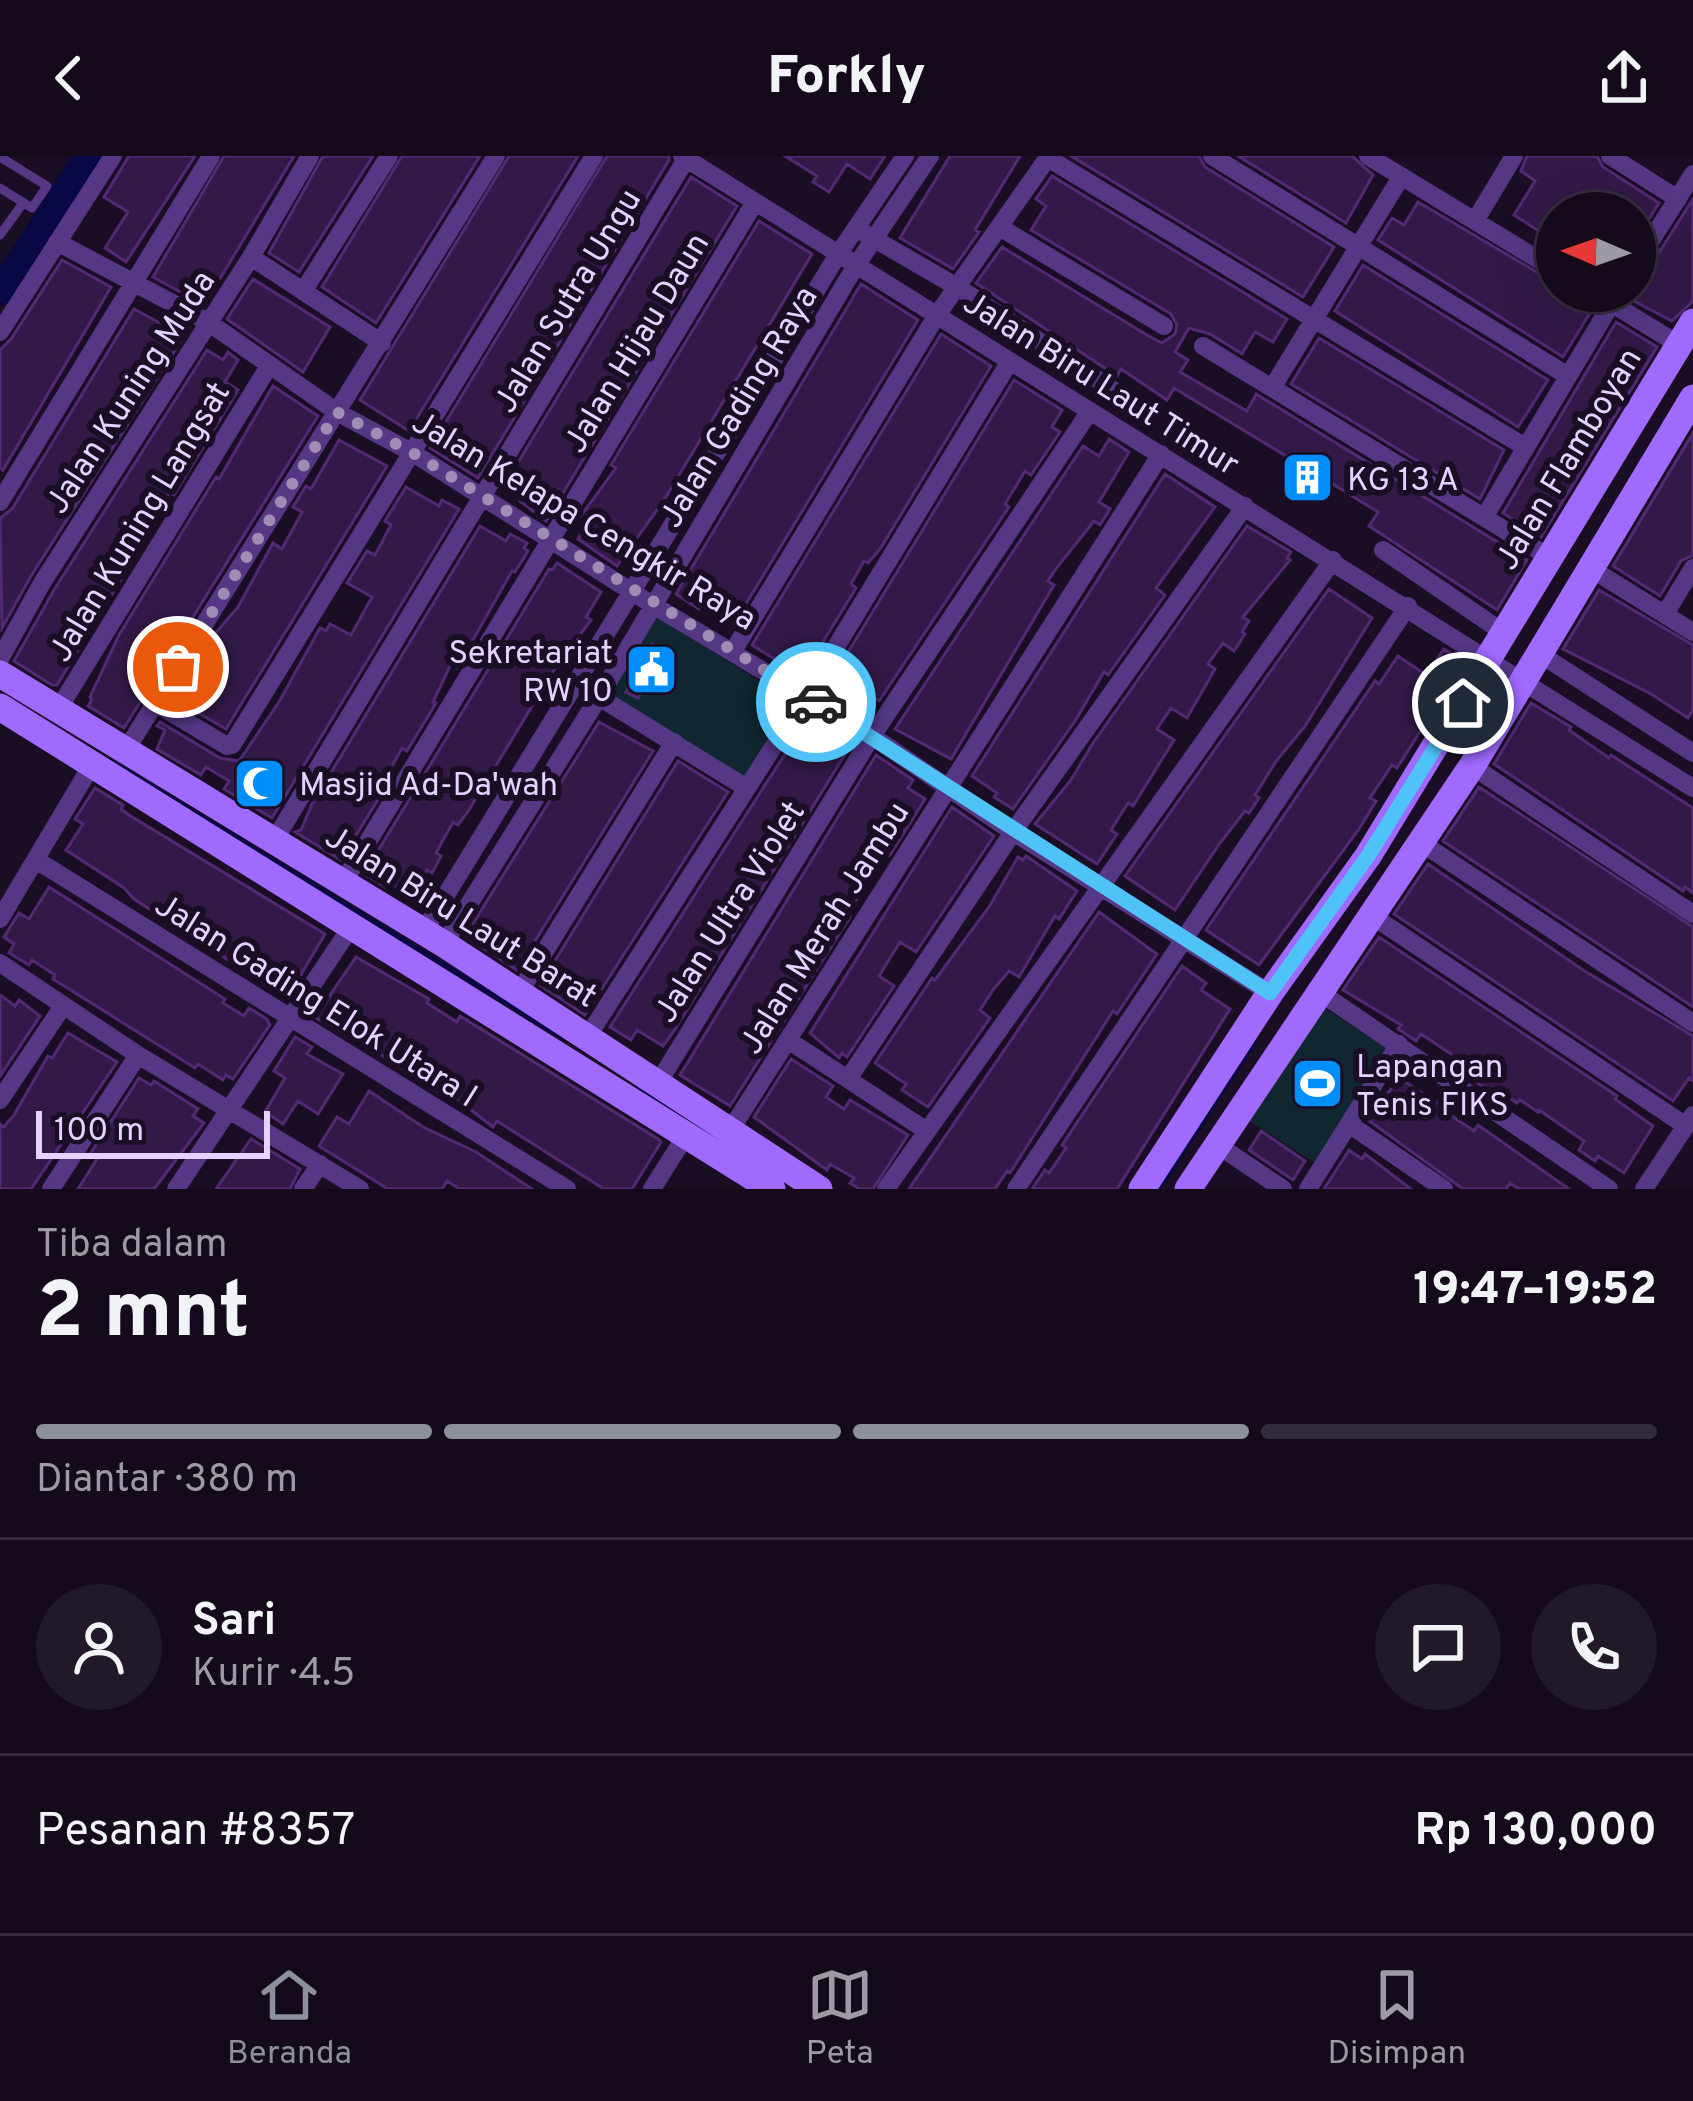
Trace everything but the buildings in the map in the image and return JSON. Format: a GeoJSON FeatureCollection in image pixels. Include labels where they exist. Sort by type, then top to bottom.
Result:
{"type":"FeatureCollection","features":[{"type":"Feature","properties":{"kind":"street"},"geometry":{"type":"LineString","coordinates":[[0,332],[113,156]]}},
{"type":"Feature","properties":{"kind":"street"},"geometry":{"type":"LineString","coordinates":[[0,502],[211,156]]}},
{"type":"Feature","properties":{"kind":"street","name":"Jalan Kuning Muda"},"geometry":{"type":"LineString","coordinates":[[0,659],[42,583],[251,257],[310,156]]}},
{"type":"Feature","properties":{"kind":"street"},"geometry":{"type":"LineString","coordinates":[[304,290],[389,156]]}},
{"type":"Feature","properties":{"kind":"street"},"geometry":{"type":"LineString","coordinates":[[126,750],[496,156]]}},
{"type":"Feature","properties":{"kind":"street"},"geometry":{"type":"LineString","coordinates":[[155,704],[232,745],[594,156]]}},
{"type":"Feature","properties":{"kind":"street","name":"Jalan Gading Raya"},"geometry":{"type":"LineString","coordinates":[[434,938],[500,807],[835,259],[905,156]]}},
{"type":"Feature","properties":{"kind":"street","name":"Jalan Gading Raya"},"geometry":{"type":"LineString","coordinates":[[434,938],[521,820],[853,272],[930,156]]}},
{"type":"Feature","properties":{"kind":"street"},"geometry":{"type":"LineString","coordinates":[[1212,156],[1568,376]]}},
{"type":"Feature","properties":{"kind":"street"},"geometry":{"type":"LineString","coordinates":[[1368,156],[1536,258]]}},
{"type":"Feature","properties":{"kind":"street"},"geometry":{"type":"LineString","coordinates":[[1610,156],[1678,199]]}},
{"type":"Feature","properties":{"kind":"street"},"geometry":{"type":"LineString","coordinates":[[684,157],[835,259]]}},
{"type":"Feature","properties":{"kind":"street","name":"Jalan Sutra Ungu"},"geometry":{"type":"LineString","coordinates":[[274,841],[684,157]]}},
{"type":"Feature","properties":{"kind":"street"},"geometry":{"type":"LineString","coordinates":[[733,651],[939,313],[1048,157],[1525,447]]}},
{"type":"Feature","properties":{"kind":"street"},"geometry":{"type":"LineString","coordinates":[[1475,221],[1504,159]]}},
{"type":"Feature","properties":{"kind":"street"},"geometry":{"type":"LineString","coordinates":[[1656,233],[1693,174]]}},
{"type":"Feature","properties":{"kind":"street"},"geometry":{"type":"LineString","coordinates":[[1276,381],[1401,177]]}},
{"type":"Feature","properties":{"kind":"street","name":"Jalan Hijau Daun"},"geometry":{"type":"LineString","coordinates":[[343,884],[755,202]]}},
{"type":"Feature","properties":{"kind":"street","name":"Jalan Biru Laut Timur"},"geometry":{"type":"LineString","coordinates":[[856,227],[872,242],[1113,390]]}},
{"type":"Feature","properties":{"kind":"street"},"geometry":{"type":"LineString","coordinates":[[1001,228],[1164,326]]}},
{"type":"Feature","properties":{"kind":"street","name":"Jalan Kelapa Cengkir Raya"},"geometry":{"type":"LineString","coordinates":[[60,237],[208,322],[337,412],[413,453],[872,736],[1267,998]]}},
{"type":"Feature","properties":{"kind":"street"},"geometry":{"type":"LineString","coordinates":[[251,257],[382,343]]}},
{"type":"Feature","properties":{"kind":"street","name":"Jalan Biru Laut Timur"},"geometry":{"type":"LineString","coordinates":[[835,259],[939,313],[1408,606],[1498,646]]}},
{"type":"Feature","properties":{"kind":"street"},"geometry":{"type":"LineString","coordinates":[[1485,516],[1606,312]]}},
{"type":"Feature","properties":{"kind":"street"},"geometry":{"type":"LineString","coordinates":[[1645,312],[1686,333]]}},
{"type":"Feature","properties":{"kind":"street","name":"Jalan Flamboyan"},"geometry":{"type":"LineString","coordinates":[[1498,646],[1546,555],[1686,333]]}},
{"type":"Feature","properties":{"kind":"street"},"geometry":{"type":"LineString","coordinates":[[1202,346],[1276,381],[1546,555]]}},
{"type":"Feature","properties":{"kind":"street"},"geometry":{"type":"LineString","coordinates":[[588,1036],[806,696],[1010,361]]}},
{"type":"Feature","properties":{"kind":"street","name":"Jalan Kuning Langsat"},"geometry":{"type":"LineString","coordinates":[[59,708],[269,366]]}},
{"type":"Feature","properties":{"kind":"street"},"geometry":{"type":"LineString","coordinates":[[1188,1189],[1472,766],[1693,398]]}},
{"type":"Feature","properties":{"kind":"street","name":"Jalan Ultra Violet"},"geometry":{"type":"LineString","coordinates":[[658,1083],[872,736],[1090,411]]}},
{"type":"Feature","properties":{"kind":"street","name":"Jalan Merah Jambu"},"geometry":{"type":"LineString","coordinates":[[731,1129],[1161,454]]}},
{"type":"Feature","properties":{"kind":"street"},"geometry":{"type":"LineString","coordinates":[[848,1079],[1013,832],[1245,506]]}},
{"type":"Feature","properties":{"kind":"street"},"geometry":{"type":"LineString","coordinates":[[1383,550],[1498,646],[1524,680],[1693,788]]}},
{"type":"Feature","properties":{"kind":"street"},"geometry":{"type":"LineString","coordinates":[[886,1189],[1333,560]]}},
{"type":"Feature","properties":{"kind":"street"},"geometry":{"type":"LineString","coordinates":[[1590,568],[1693,632]]}},
{"type":"Feature","properties":{"kind":"street"},"geometry":{"type":"LineString","coordinates":[[1665,614],[1693,568]]}},
{"type":"Feature","properties":{"kind":"street"},"geometry":{"type":"LineString","coordinates":[[1016,1189],[1408,606]]}},
{"type":"Feature","properties":{"kind":"street"},"geometry":{"type":"LineString","coordinates":[[1142,1189],[1267,998],[1368,856],[1498,646]]}},
{"type":"Feature","properties":{"kind":"street"},"geometry":{"type":"LineString","coordinates":[[1540,654],[1693,753]]}},
{"type":"Feature","properties":{"kind":"street","name":"Jalan Biru Laut Barat"},"geometry":{"type":"LineString","coordinates":[[0,674],[434,938],[820,1189]]}},
{"type":"Feature","properties":{"kind":"street"},"geometry":{"type":"LineString","coordinates":[[598,697],[745,787]]}},
{"type":"Feature","properties":{"kind":"street"},"geometry":{"type":"LineString","coordinates":[[0,707],[772,1189]]}},
{"type":"Feature","properties":{"kind":"street"},"geometry":{"type":"LineString","coordinates":[[519,993],[674,742]]}},
{"type":"Feature","properties":{"kind":"street"},"geometry":{"type":"LineString","coordinates":[[0,919],[93,763]]}},
{"type":"Feature","properties":{"kind":"street"},"geometry":{"type":"LineString","coordinates":[[1472,766],[1693,914]]}},
{"type":"Feature","properties":{"kind":"street"},"geometry":{"type":"LineString","coordinates":[[500,807],[521,820]]}},
{"type":"Feature","properties":{"kind":"street"},"geometry":{"type":"LineString","coordinates":[[1420,842],[1693,1023]]}},
{"type":"Feature","properties":{"kind":"street","name":"Jalan Gading Elok Utara I"},"geometry":{"type":"LineString","coordinates":[[35,860],[567,1189]]}},
{"type":"Feature","properties":{"kind":"street"},"geometry":{"type":"LineString","coordinates":[[1371,915],[1689,1121],[1644,1189]]}},
{"type":"Feature","properties":{"kind":"street"},"geometry":{"type":"LineString","coordinates":[[176,1189],[351,927]]}},
{"type":"Feature","properties":{"kind":"street"},"geometry":{"type":"LineString","coordinates":[[0,963],[138,1054],[360,1189]]}},
{"type":"Feature","properties":{"kind":"street"},"geometry":{"type":"LineString","coordinates":[[1318,991],[1609,1189]]}},
{"type":"Feature","properties":{"kind":"street"},"geometry":{"type":"LineString","coordinates":[[0,1100],[63,1006]]}},
{"type":"Feature","properties":{"kind":"street"},"geometry":{"type":"LineString","coordinates":[[788,1040],[926,1131]]}},
{"type":"Feature","properties":{"kind":"street"},"geometry":{"type":"LineString","coordinates":[[1308,1189],[1399,1045]]}},
{"type":"Feature","properties":{"kind":"street"},"geometry":{"type":"LineString","coordinates":[[51,1189],[138,1054]]}},
{"type":"Feature","properties":{"kind":"street"},"geometry":{"type":"LineString","coordinates":[[1349,1124],[1444,1189]]}},
{"type":"Feature","properties":{"kind":"street"},"geometry":{"type":"LineString","coordinates":[[652,1189],[686,1135]]}},
{"type":"Feature","properties":{"kind":"street"},"geometry":{"type":"LineString","coordinates":[[1219,1146],[1283,1189]]}},
{"type":"Feature","properties":{"kind":"street"},"geometry":{"type":"LineString","coordinates":[[303,1189],[320,1164]]}},
{"type":"Feature","properties":{"kind":"lane"},"geometry":{"type":"LineString","coordinates":[[0,157],[47,186],[32,208],[0,188]]}},
{"type":"Feature","properties":{"kind":"lane"},"geometry":{"type":"LineString","coordinates":[[0,235],[23,202]]}},
{"type":"Feature","properties":{"kind":"shaded area"},"geometry":{"type":"Polygon","coordinates":[[[655,616],[792,701],[743,778],[608,693],[655,616]]]}},
{"type":"Feature","properties":{"kind":"shaded area","name":"Lapangan Tenis FIKS"},"geometry":{"type":"Polygon","coordinates":[[[1317,1003],[1391,1051],[1318,1165],[1243,1117],[1317,1003]]]}},
{"type":"Feature","properties":{"kind":"waterway"},"geometry":{"type":"LineString","coordinates":[[0,292],[88,156]]}},
{"type":"Feature","properties":{"kind":"waterway"},"geometry":{"type":"LineString","coordinates":[[111,761],[562,1037]]}},
{"type":"Feature","properties":{"kind":"waterway"},"geometry":{"type":"LineString","coordinates":[[1159,1189],[1254,1043]]}},
{"type":"Feature","properties":{"kind":"waterway"},"geometry":{"type":"LineString","coordinates":[[637,1086],[707,1133]]}},
{"type":"Feature","properties":{"kind":"way so far"},"geometry":{"type":"LineString","coordinates":[[178,667],[337,412],[413,453],[816,702]]}},
{"type":"Feature","properties":{"kind":"place","name":"KG 13 A"},"geometry":{"type":"Point","coordinates":[1308,478]}},
{"type":"Feature","properties":{"kind":"place","name":"Sekretariat RW 10"},"geometry":{"type":"Point","coordinates":[652,670]}},
{"type":"Feature","properties":{"kind":"place","name":"Masjid Ad-Da'wah"},"geometry":{"type":"Point","coordinates":[260,783]}},
{"type":"Feature","properties":{"kind":"place","name":"Lapangan Tenis FIKS"},"geometry":{"type":"Point","coordinates":[1317,1084]}},
{"type":"Feature","properties":{"kind":"route"},"geometry":{"type":"LineString","coordinates":[[816,702],[1270,993],[1368,856],[1463,703]]}}]}
